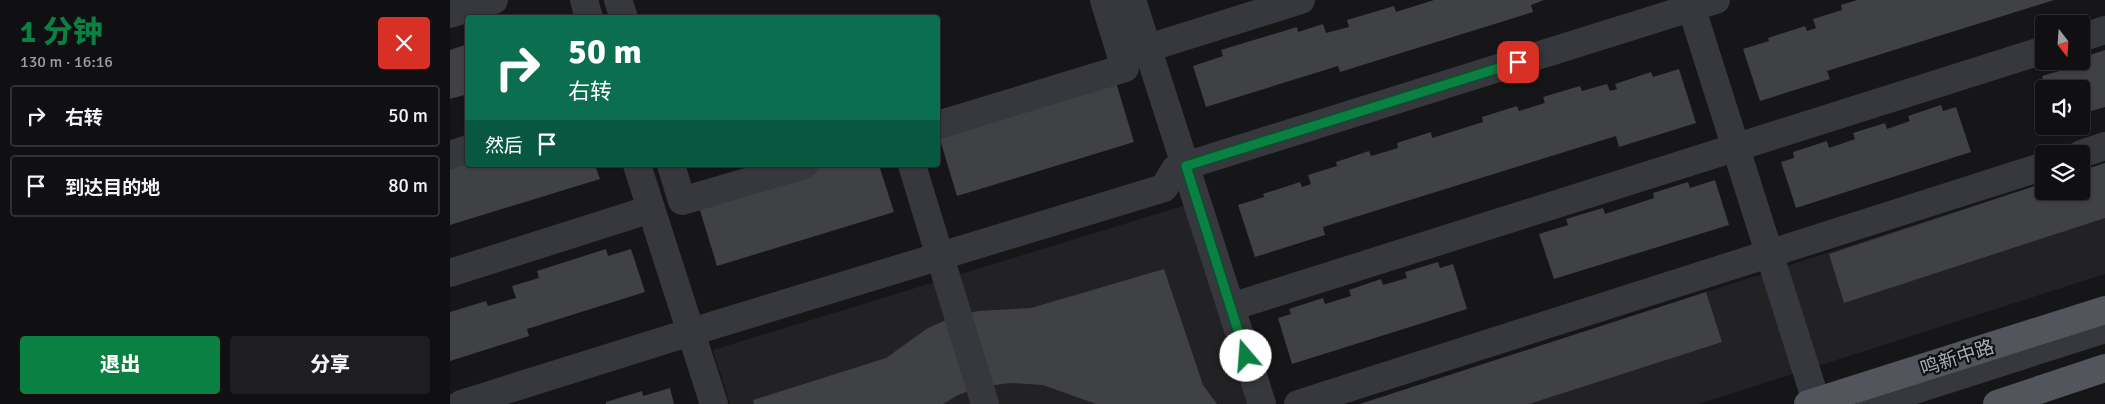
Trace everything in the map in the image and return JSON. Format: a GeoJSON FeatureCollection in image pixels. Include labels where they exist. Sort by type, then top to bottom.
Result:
{"type":"FeatureCollection","features":[{"type":"Feature","properties":{"kind":"main road","name":"鸣新中路"},"geometry":{"type":"LineString","coordinates":[[1812,403],[2105,310]]}},
{"type":"Feature","properties":{"kind":"main road"},"geometry":{"type":"LineString","coordinates":[[1997,404],[2105,368]]}},
{"type":"Feature","properties":{"kind":"lane"},"geometry":{"type":"LineString","coordinates":[[450,14],[494,0]]}},
{"type":"Feature","properties":{"kind":"lane"},"geometry":{"type":"LineString","coordinates":[[584,0],[588,15]]}},
{"type":"Feature","properties":{"kind":"lane"},"geometry":{"type":"LineString","coordinates":[[618,0],[623,15]]}},
{"type":"Feature","properties":{"kind":"lane"},"geometry":{"type":"LineString","coordinates":[[940,124],[1126,68],[1104,0]]}},
{"type":"Feature","properties":{"kind":"lane"},"geometry":{"type":"LineString","coordinates":[[1132,0],[1262,404]]}},
{"type":"Feature","properties":{"kind":"lane"},"geometry":{"type":"LineString","coordinates":[[1148,48],[1301,0]]}},
{"type":"Feature","properties":{"kind":"lane"},"geometry":{"type":"LineString","coordinates":[[462,404],[1164,188],[1175,169],[1699,2],[1735,148],[1812,403]]}},
{"type":"Feature","properties":{"kind":"lane"},"geometry":{"type":"LineString","coordinates":[[2090,35],[2105,30]]}},
{"type":"Feature","properties":{"kind":"lane"},"geometry":{"type":"LineString","coordinates":[[1231,308],[2035,53]]}},
{"type":"Feature","properties":{"kind":"lane"},"geometry":{"type":"LineString","coordinates":[[2090,151],[2105,146]]}},
{"type":"Feature","properties":{"kind":"lane"},"geometry":{"type":"LineString","coordinates":[[450,155],[465,150]]}},
{"type":"Feature","properties":{"kind":"lane"},"geometry":{"type":"LineString","coordinates":[[638,167],[714,404]]}},
{"type":"Feature","properties":{"kind":"lane"},"geometry":{"type":"LineString","coordinates":[[672,167],[682,200],[797,167]]}},
{"type":"Feature","properties":{"kind":"lane"},"geometry":{"type":"LineString","coordinates":[[913,167],[985,404]]}},
{"type":"Feature","properties":{"kind":"lane"},"geometry":{"type":"LineString","coordinates":[[1298,404],[2035,169]]}},
{"type":"Feature","properties":{"kind":"lane"},"geometry":{"type":"LineString","coordinates":[[450,273],[651,209]]}},
{"type":"Feature","properties":{"kind":"lane"},"geometry":{"type":"LineString","coordinates":[[2057,325],[2105,324]]}},
{"type":"Feature","properties":{"kind":"lane"},"geometry":{"type":"LineString","coordinates":[[1871,404],[2105,329]]}},
{"type":"Feature","properties":{"kind":"lane"},"geometry":{"type":"LineString","coordinates":[[1933,404],[2105,348]]}},
{"type":"Feature","properties":{"kind":"shaded area"},"geometry":{"type":"Polygon","coordinates":[[[2105,163],[2105,274],[1699,404],[1359,404],[2035,186],[2035,200],[2090,200],[2090,180],[2105,163]]]}},
{"type":"Feature","properties":{"kind":"shaded area"},"geometry":{"type":"Polygon","coordinates":[[[1186,205],[1252,404],[730,404],[713,350],[1186,205]]]}},
{"type":"Feature","properties":{"kind":"building"},"geometry":{"type":"Polygon","coordinates":[[[1434,0],[1544,0],[1531,5],[1533,12],[1340,72],[1338,66],[1206,107],[1193,66],[1223,56],[1221,50],[1297,27],[1298,32],[1323,24],[1326,33],[1349,27],[1347,20],[1394,6],[1396,12],[1434,0]]]}},
{"type":"Feature","properties":{"kind":"building"},"geometry":{"type":"Polygon","coordinates":[[[1857,0],[2054,0],[1827,71],[1830,79],[1760,101],[1743,49],[1769,41],[1768,38],[1805,26],[1807,31],[1816,28],[1813,19],[1842,10],[1841,5],[1857,0]]]}},
{"type":"Feature","properties":{"kind":"building"},"geometry":{"type":"Polygon","coordinates":[[[465,45],[465,95],[450,99],[450,50],[465,45]]]}},
{"type":"Feature","properties":{"kind":"building"},"geometry":{"type":"Polygon","coordinates":[[[2105,50],[2105,107],[2090,111],[2090,80],[2043,80],[2042,76],[2063,70],[2090,70],[2090,55],[2105,50]]]}},
{"type":"Feature","properties":{"kind":"building"},"geometry":{"type":"Polygon","coordinates":[[[1679,69],[1696,123],[1619,147],[1616,136],[1323,227],[1325,235],[1255,257],[1238,205],[1264,197],[1263,194],[1300,182],[1302,187],[1311,184],[1308,175],[1337,166],[1336,162],[1369,151],[1371,156],[1398,148],[1397,143],[1431,132],[1432,138],[1483,122],[1482,117],[1517,106],[1519,111],[1545,103],[1543,97],[1580,86],[1582,91],[1607,84],[1610,91],[1617,89],[1615,84],[1651,72],[1653,77],[1679,69]]]}},
{"type":"Feature","properties":{"kind":"building"},"geometry":{"type":"Polygon","coordinates":[[[1115,79],[1134,142],[957,196],[940,140],[940,132],[1115,79]]]}},
{"type":"Feature","properties":{"kind":"building"},"geometry":{"type":"Polygon","coordinates":[[[1941,105],[1943,111],[1956,107],[1971,152],[1796,208],[1781,162],[1794,158],[1793,152],[1827,141],[1829,148],[1855,139],[1853,133],[1885,123],[1887,129],[1910,121],[1908,116],[1941,105]]]}},
{"type":"Feature","properties":{"kind":"building"},"geometry":{"type":"Polygon","coordinates":[[[2105,163],[2105,218],[1844,303],[1829,254],[2035,186],[2035,200],[2090,200],[2090,168],[2105,163]]]}},
{"type":"Feature","properties":{"kind":"building"},"geometry":{"type":"Polygon","coordinates":[[[465,164],[465,167],[476,168],[596,167],[600,179],[450,225],[450,169],[465,164]]]}},
{"type":"Feature","properties":{"kind":"building"},"geometry":{"type":"Polygon","coordinates":[[[818,167],[880,167],[894,212],[717,266],[698,204],[818,167]]]}},
{"type":"Feature","properties":{"kind":"building"},"geometry":{"type":"Polygon","coordinates":[[[1715,180],[1729,225],[1554,279],[1539,234],[1568,225],[1566,219],[1603,208],[1605,214],[1654,198],[1653,193],[1688,182],[1690,188],[1715,180]]]}},
{"type":"Feature","properties":{"kind":"building"},"geometry":{"type":"Polygon","coordinates":[[[606,249],[608,256],[631,249],[645,292],[527,329],[529,336],[450,361],[450,312],[486,301],[488,306],[516,298],[512,286],[539,278],[537,271],[606,249]]]}},
{"type":"Feature","properties":{"kind":"building"},"geometry":{"type":"Polygon","coordinates":[[[1438,262],[1440,268],[1453,264],[1467,309],[1292,364],[1278,318],[1291,314],[1289,309],[1323,298],[1325,304],[1351,296],[1349,290],[1381,279],[1383,285],[1407,278],[1405,272],[1438,262]]]}},
{"type":"Feature","properties":{"kind":"building"},"geometry":{"type":"Polygon","coordinates":[[[1164,269],[1203,385],[1217,404],[1096,404],[1043,385],[1010,383],[981,387],[958,395],[943,404],[754,404],[753,400],[886,358],[928,328],[953,317],[978,311],[1031,308],[1164,269]]]}},
{"type":"Feature","properties":{"kind":"building"},"geometry":{"type":"Polygon","coordinates":[[[1706,292],[1722,342],[1529,404],[1360,404],[1706,292]]]}},
{"type":"Feature","properties":{"kind":"building"},"geometry":{"type":"Polygon","coordinates":[[[670,388],[674,404],[606,404],[606,402],[642,391],[643,396],[670,388]]]}},
{"type":"Feature","properties":{"kind":"route"},"geometry":{"type":"LineString","coordinates":[[1246,356],[1186,166],[1518,62]]}}]}
